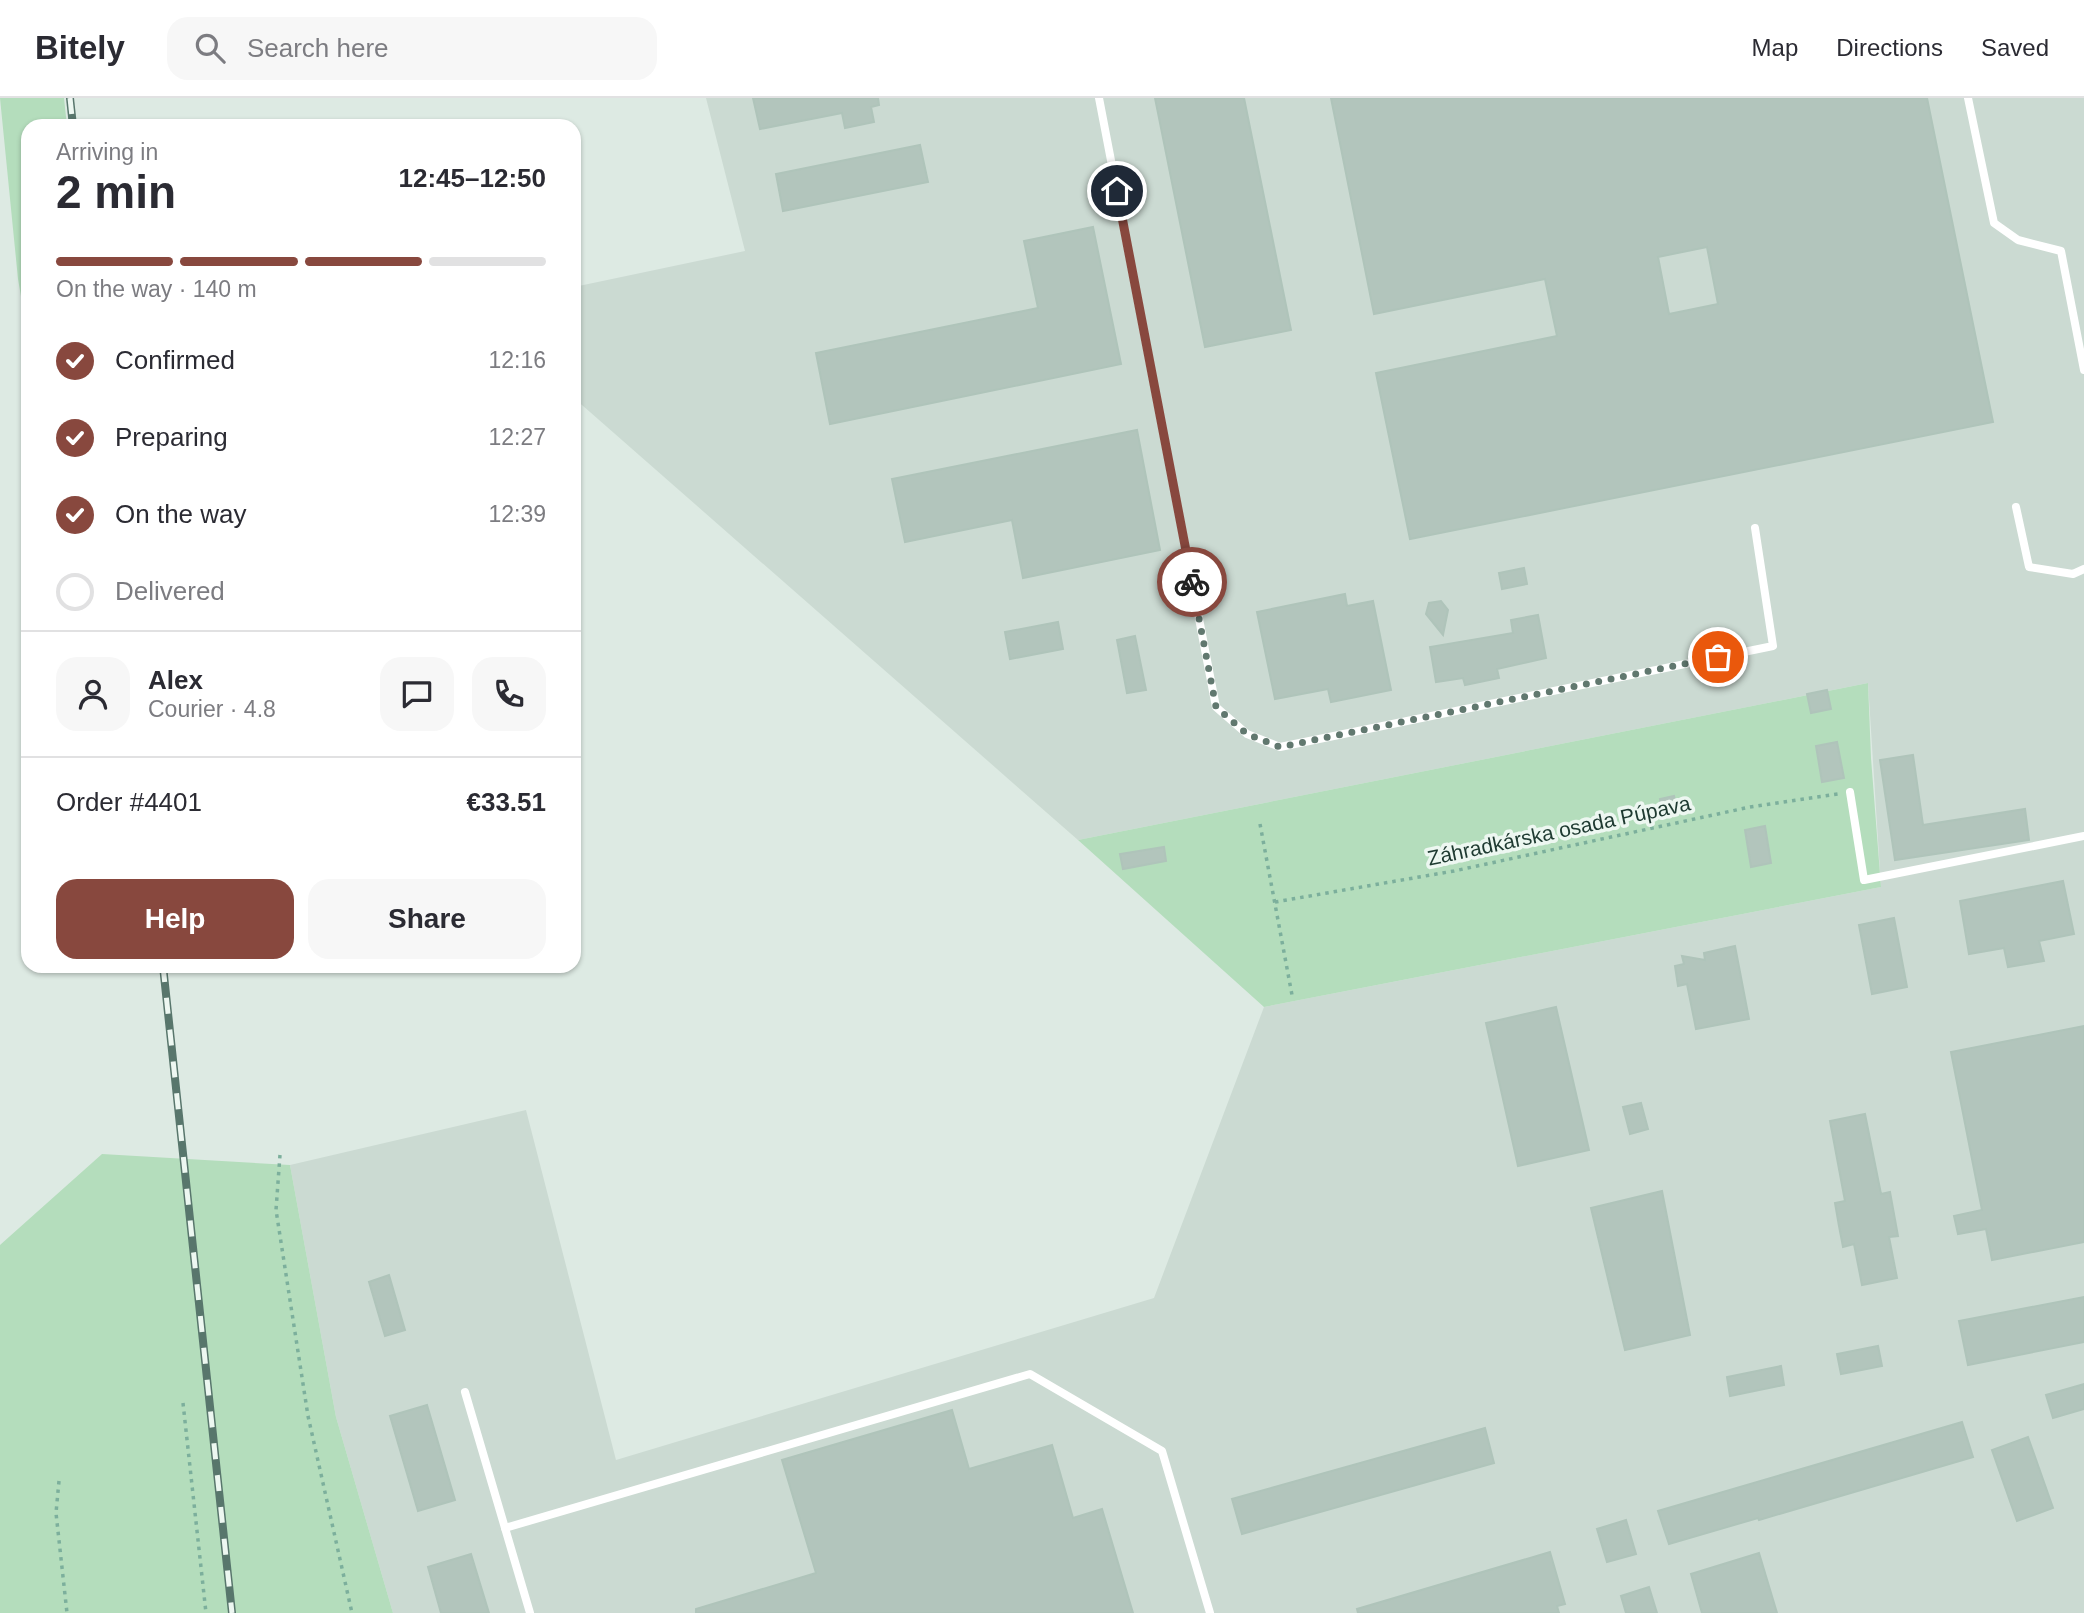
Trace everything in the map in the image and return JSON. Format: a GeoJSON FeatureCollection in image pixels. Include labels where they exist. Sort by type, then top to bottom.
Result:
{"type":"FeatureCollection","features":[{"type":"Feature","properties":{"kind":"lane"},"geometry":{"type":"LineString","coordinates":[[1099,98],[1216,707],[1247,734],[1280,747],[1773,646],[1755,528]]}},
{"type":"Feature","properties":{"kind":"lane"},"geometry":{"type":"LineString","coordinates":[[1968,98],[1994,223],[2018,240],[2061,251],[2084,370]]}},
{"type":"Feature","properties":{"kind":"lane"},"geometry":{"type":"LineString","coordinates":[[2017,508],[2029,567],[2073,574],[2084,569]]}},
{"type":"Feature","properties":{"kind":"lane"},"geometry":{"type":"LineString","coordinates":[[1850,792],[1864,880],[2084,836]]}},
{"type":"Feature","properties":{"kind":"lane"},"geometry":{"type":"LineString","coordinates":[[505,1528],[1030,1374],[1162,1451],[1210,1613]]}},
{"type":"Feature","properties":{"kind":"lane"},"geometry":{"type":"LineString","coordinates":[[465,1392],[530,1613]]}},
{"type":"Feature","properties":{"kind":"path","name":"Záhradkárska osada Púpava"},"geometry":{"type":"LineString","coordinates":[[1275,902],[1454,871],[1750,807],[1850,792]]}},
{"type":"Feature","properties":{"kind":"path"},"geometry":{"type":"LineString","coordinates":[[1260,824],[1292,995]]}},
{"type":"Feature","properties":{"kind":"path"},"geometry":{"type":"LineString","coordinates":[[280,1155],[276,1210],[307,1416],[352,1613]]}},
{"type":"Feature","properties":{"kind":"path"},"geometry":{"type":"LineString","coordinates":[[183,1403],[206,1613]]}},
{"type":"Feature","properties":{"kind":"path"},"geometry":{"type":"LineString","coordinates":[[59,1481],[56,1513],[67,1613]]}},
{"type":"Feature","properties":{"kind":"shaded area"},"geometry":{"type":"Polygon","coordinates":[[[706,98],[2084,98],[2084,1613],[393,1613],[336,1417],[290,1165],[526,1110],[616,1460],[1154,1298],[1264,1007],[1881,887],[1868,683],[1078,840],[581,404],[581,286],[745,251],[706,98]]]}},
{"type":"Feature","properties":{"kind":"green space"},"geometry":{"type":"Polygon","coordinates":[[[0,98],[64,98],[66,119],[21,119],[21,296],[0,98]]]}},
{"type":"Feature","properties":{"kind":"green space"},"geometry":{"type":"Polygon","coordinates":[[[1868,683],[1881,887],[1264,1007],[1078,840],[1868,683]]]}},
{"type":"Feature","properties":{"kind":"green space"},"geometry":{"type":"Polygon","coordinates":[[[102,1154],[290,1165],[336,1417],[393,1613],[0,1613],[0,1245],[102,1154]]]}},
{"type":"Feature","properties":{"kind":"building"},"geometry":{"type":"Polygon","coordinates":[[[753,98],[878,98],[879,105],[871,107],[874,122],[845,128],[842,113],[760,129],[753,98]]]}},
{"type":"Feature","properties":{"kind":"building"},"geometry":{"type":"Polygon","coordinates":[[[1155,98],[1244,98],[1291,330],[1205,347],[1155,98]]]}},
{"type":"Feature","properties":{"kind":"building"},"geometry":{"type":"Polygon","coordinates":[[[1331,98],[1927,98],[1993,422],[1410,539],[1376,373],[1557,336],[1545,279],[1374,314],[1331,98]],[[1707,247],[1658,257],[1669,314],[1718,304],[1707,247]]]}},
{"type":"Feature","properties":{"kind":"building"},"geometry":{"type":"Polygon","coordinates":[[[920,145],[928,182],[783,211],[776,174],[920,145]]]}},
{"type":"Feature","properties":{"kind":"building"},"geometry":{"type":"Polygon","coordinates":[[[1093,227],[1121,364],[830,424],[816,353],[1038,308],[1024,241],[1093,227]]]}},
{"type":"Feature","properties":{"kind":"building"},"geometry":{"type":"Polygon","coordinates":[[[1137,430],[1160,550],[1023,578],[1012,520],[905,542],[892,479],[1137,430]]]}},
{"type":"Feature","properties":{"kind":"building"},"geometry":{"type":"Polygon","coordinates":[[[1524,568],[1527,584],[1502,589],[1499,573],[1524,568]]]}},
{"type":"Feature","properties":{"kind":"building"},"geometry":{"type":"Polygon","coordinates":[[[1345,594],[1347,606],[1373,601],[1391,690],[1331,702],[1328,689],[1275,699],[1257,612],[1345,594]]]}},
{"type":"Feature","properties":{"kind":"building"},"geometry":{"type":"Polygon","coordinates":[[[1441,601],[1448,610],[1443,635],[1426,614],[1429,603],[1441,601]]]}},
{"type":"Feature","properties":{"kind":"building"},"geometry":{"type":"Polygon","coordinates":[[[1538,615],[1546,658],[1497,669],[1499,678],[1465,685],[1463,678],[1436,682],[1430,647],[1513,633],[1511,620],[1538,615]]]}},
{"type":"Feature","properties":{"kind":"building"},"geometry":{"type":"Polygon","coordinates":[[[1058,622],[1063,649],[1010,659],[1005,632],[1058,622]]]}},
{"type":"Feature","properties":{"kind":"building"},"geometry":{"type":"Polygon","coordinates":[[[1135,636],[1146,690],[1127,693],[1117,640],[1135,636]]]}},
{"type":"Feature","properties":{"kind":"building"},"geometry":{"type":"Polygon","coordinates":[[[1827,690],[1831,709],[1811,713],[1807,694],[1827,690]]]}},
{"type":"Feature","properties":{"kind":"building"},"geometry":{"type":"Polygon","coordinates":[[[1837,742],[1844,778],[1822,782],[1816,746],[1837,742]]]}},
{"type":"Feature","properties":{"kind":"building"},"geometry":{"type":"Polygon","coordinates":[[[1913,755],[1923,825],[2025,809],[2029,840],[1895,860],[1880,760],[1913,755]]]}},
{"type":"Feature","properties":{"kind":"building"},"geometry":{"type":"Polygon","coordinates":[[[1674,796],[1678,812],[1662,815],[1660,799],[1674,796]]]}},
{"type":"Feature","properties":{"kind":"building"},"geometry":{"type":"Polygon","coordinates":[[[1765,826],[1771,863],[1751,867],[1745,830],[1765,826]]]}},
{"type":"Feature","properties":{"kind":"building"},"geometry":{"type":"Polygon","coordinates":[[[1164,847],[1166,861],[1123,869],[1120,854],[1164,847]]]}},
{"type":"Feature","properties":{"kind":"building"},"geometry":{"type":"Polygon","coordinates":[[[2063,881],[2074,934],[2039,941],[2044,961],[2008,967],[2004,948],[1969,954],[1960,901],[2063,881]]]}},
{"type":"Feature","properties":{"kind":"building"},"geometry":{"type":"Polygon","coordinates":[[[1894,918],[1907,987],[1872,994],[1859,925],[1894,918]]]}},
{"type":"Feature","properties":{"kind":"building"},"geometry":{"type":"Polygon","coordinates":[[[1735,946],[1749,1019],[1696,1029],[1687,984],[1678,986],[1675,966],[1684,964],[1682,956],[1705,960],[1704,953],[1735,946]]]}},
{"type":"Feature","properties":{"kind":"building"},"geometry":{"type":"Polygon","coordinates":[[[1556,1007],[1589,1150],[1518,1166],[1486,1023],[1556,1007]]]}},
{"type":"Feature","properties":{"kind":"building"},"geometry":{"type":"Polygon","coordinates":[[[2084,1026],[2084,1242],[1992,1260],[1986,1229],[1958,1234],[1954,1216],[1982,1210],[1951,1052],[2084,1026]]]}},
{"type":"Feature","properties":{"kind":"building"},"geometry":{"type":"Polygon","coordinates":[[[1641,1103],[1648,1129],[1630,1134],[1623,1107],[1641,1103]]]}},
{"type":"Feature","properties":{"kind":"building"},"geometry":{"type":"Polygon","coordinates":[[[1865,1114],[1881,1194],[1890,1192],[1898,1236],[1889,1237],[1897,1278],[1862,1285],[1854,1244],[1843,1247],[1835,1203],[1845,1201],[1830,1121],[1865,1114]]]}},
{"type":"Feature","properties":{"kind":"building"},"geometry":{"type":"Polygon","coordinates":[[[1662,1191],[1690,1335],[1625,1350],[1591,1208],[1662,1191]]]}},
{"type":"Feature","properties":{"kind":"building"},"geometry":{"type":"Polygon","coordinates":[[[389,1275],[405,1330],[385,1336],[369,1282],[389,1275]]]}},
{"type":"Feature","properties":{"kind":"building"},"geometry":{"type":"Polygon","coordinates":[[[2084,1297],[2084,1342],[1968,1365],[1959,1321],[2084,1297]]]}},
{"type":"Feature","properties":{"kind":"building"},"geometry":{"type":"Polygon","coordinates":[[[1878,1346],[1882,1366],[1841,1374],[1837,1354],[1878,1346]]]}},
{"type":"Feature","properties":{"kind":"building"},"geometry":{"type":"Polygon","coordinates":[[[1781,1366],[1784,1385],[1730,1396],[1727,1377],[1781,1366]]]}},
{"type":"Feature","properties":{"kind":"building"},"geometry":{"type":"Polygon","coordinates":[[[2084,1384],[2084,1409],[2053,1418],[2046,1395],[2084,1384]]]}},
{"type":"Feature","properties":{"kind":"building"},"geometry":{"type":"Polygon","coordinates":[[[427,1405],[455,1500],[418,1511],[390,1416],[427,1405]]]}},
{"type":"Feature","properties":{"kind":"building"},"geometry":{"type":"Polygon","coordinates":[[[952,1410],[969,1469],[1052,1445],[1073,1518],[1102,1509],[1133,1613],[696,1613],[696,1609],[816,1573],[782,1460],[952,1410]]]}},
{"type":"Feature","properties":{"kind":"building"},"geometry":{"type":"Polygon","coordinates":[[[1962,1422],[1973,1457],[1669,1544],[1658,1511],[1962,1422]]]}},
{"type":"Feature","properties":{"kind":"building"},"geometry":{"type":"Polygon","coordinates":[[[1485,1428],[1494,1463],[1242,1534],[1232,1499],[1485,1428]]]}},
{"type":"Feature","properties":{"kind":"building"},"geometry":{"type":"Polygon","coordinates":[[[2028,1437],[2053,1508],[2017,1521],[1992,1450],[2028,1437]]]}},
{"type":"Feature","properties":{"kind":"building"},"geometry":{"type":"Polygon","coordinates":[[[1626,1520],[1636,1554],[1607,1562],[1597,1529],[1626,1520]]]}},
{"type":"Feature","properties":{"kind":"building"},"geometry":{"type":"Polygon","coordinates":[[[1550,1552],[1565,1604],[1557,1606],[1559,1613],[1358,1613],[1357,1609],[1550,1552]]]}},
{"type":"Feature","properties":{"kind":"building"},"geometry":{"type":"Polygon","coordinates":[[[1759,1553],[1777,1613],[1702,1613],[1691,1574],[1759,1553]]]}},
{"type":"Feature","properties":{"kind":"building"},"geometry":{"type":"Polygon","coordinates":[[[471,1554],[489,1613],[441,1613],[428,1567],[471,1554]]]}},
{"type":"Feature","properties":{"kind":"building"},"geometry":{"type":"Polygon","coordinates":[[[1649,1587],[1657,1613],[1626,1613],[1621,1596],[1649,1587]]]}},
{"type":"Feature","properties":{"kind":"railway"},"geometry":{"type":"LineString","coordinates":[[70,98],[72,119]]}},
{"type":"Feature","properties":{"kind":"railway"},"geometry":{"type":"LineString","coordinates":[[164,973],[232,1613]]}},
{"type":"Feature","properties":{"kind":"way so far"},"geometry":{"type":"LineString","coordinates":[[1192,582],[1216,707],[1247,734],[1280,747],[1718,657]]}},
{"type":"Feature","properties":{"kind":"route"},"geometry":{"type":"LineString","coordinates":[[1117,191],[1192,582]]}}]}
